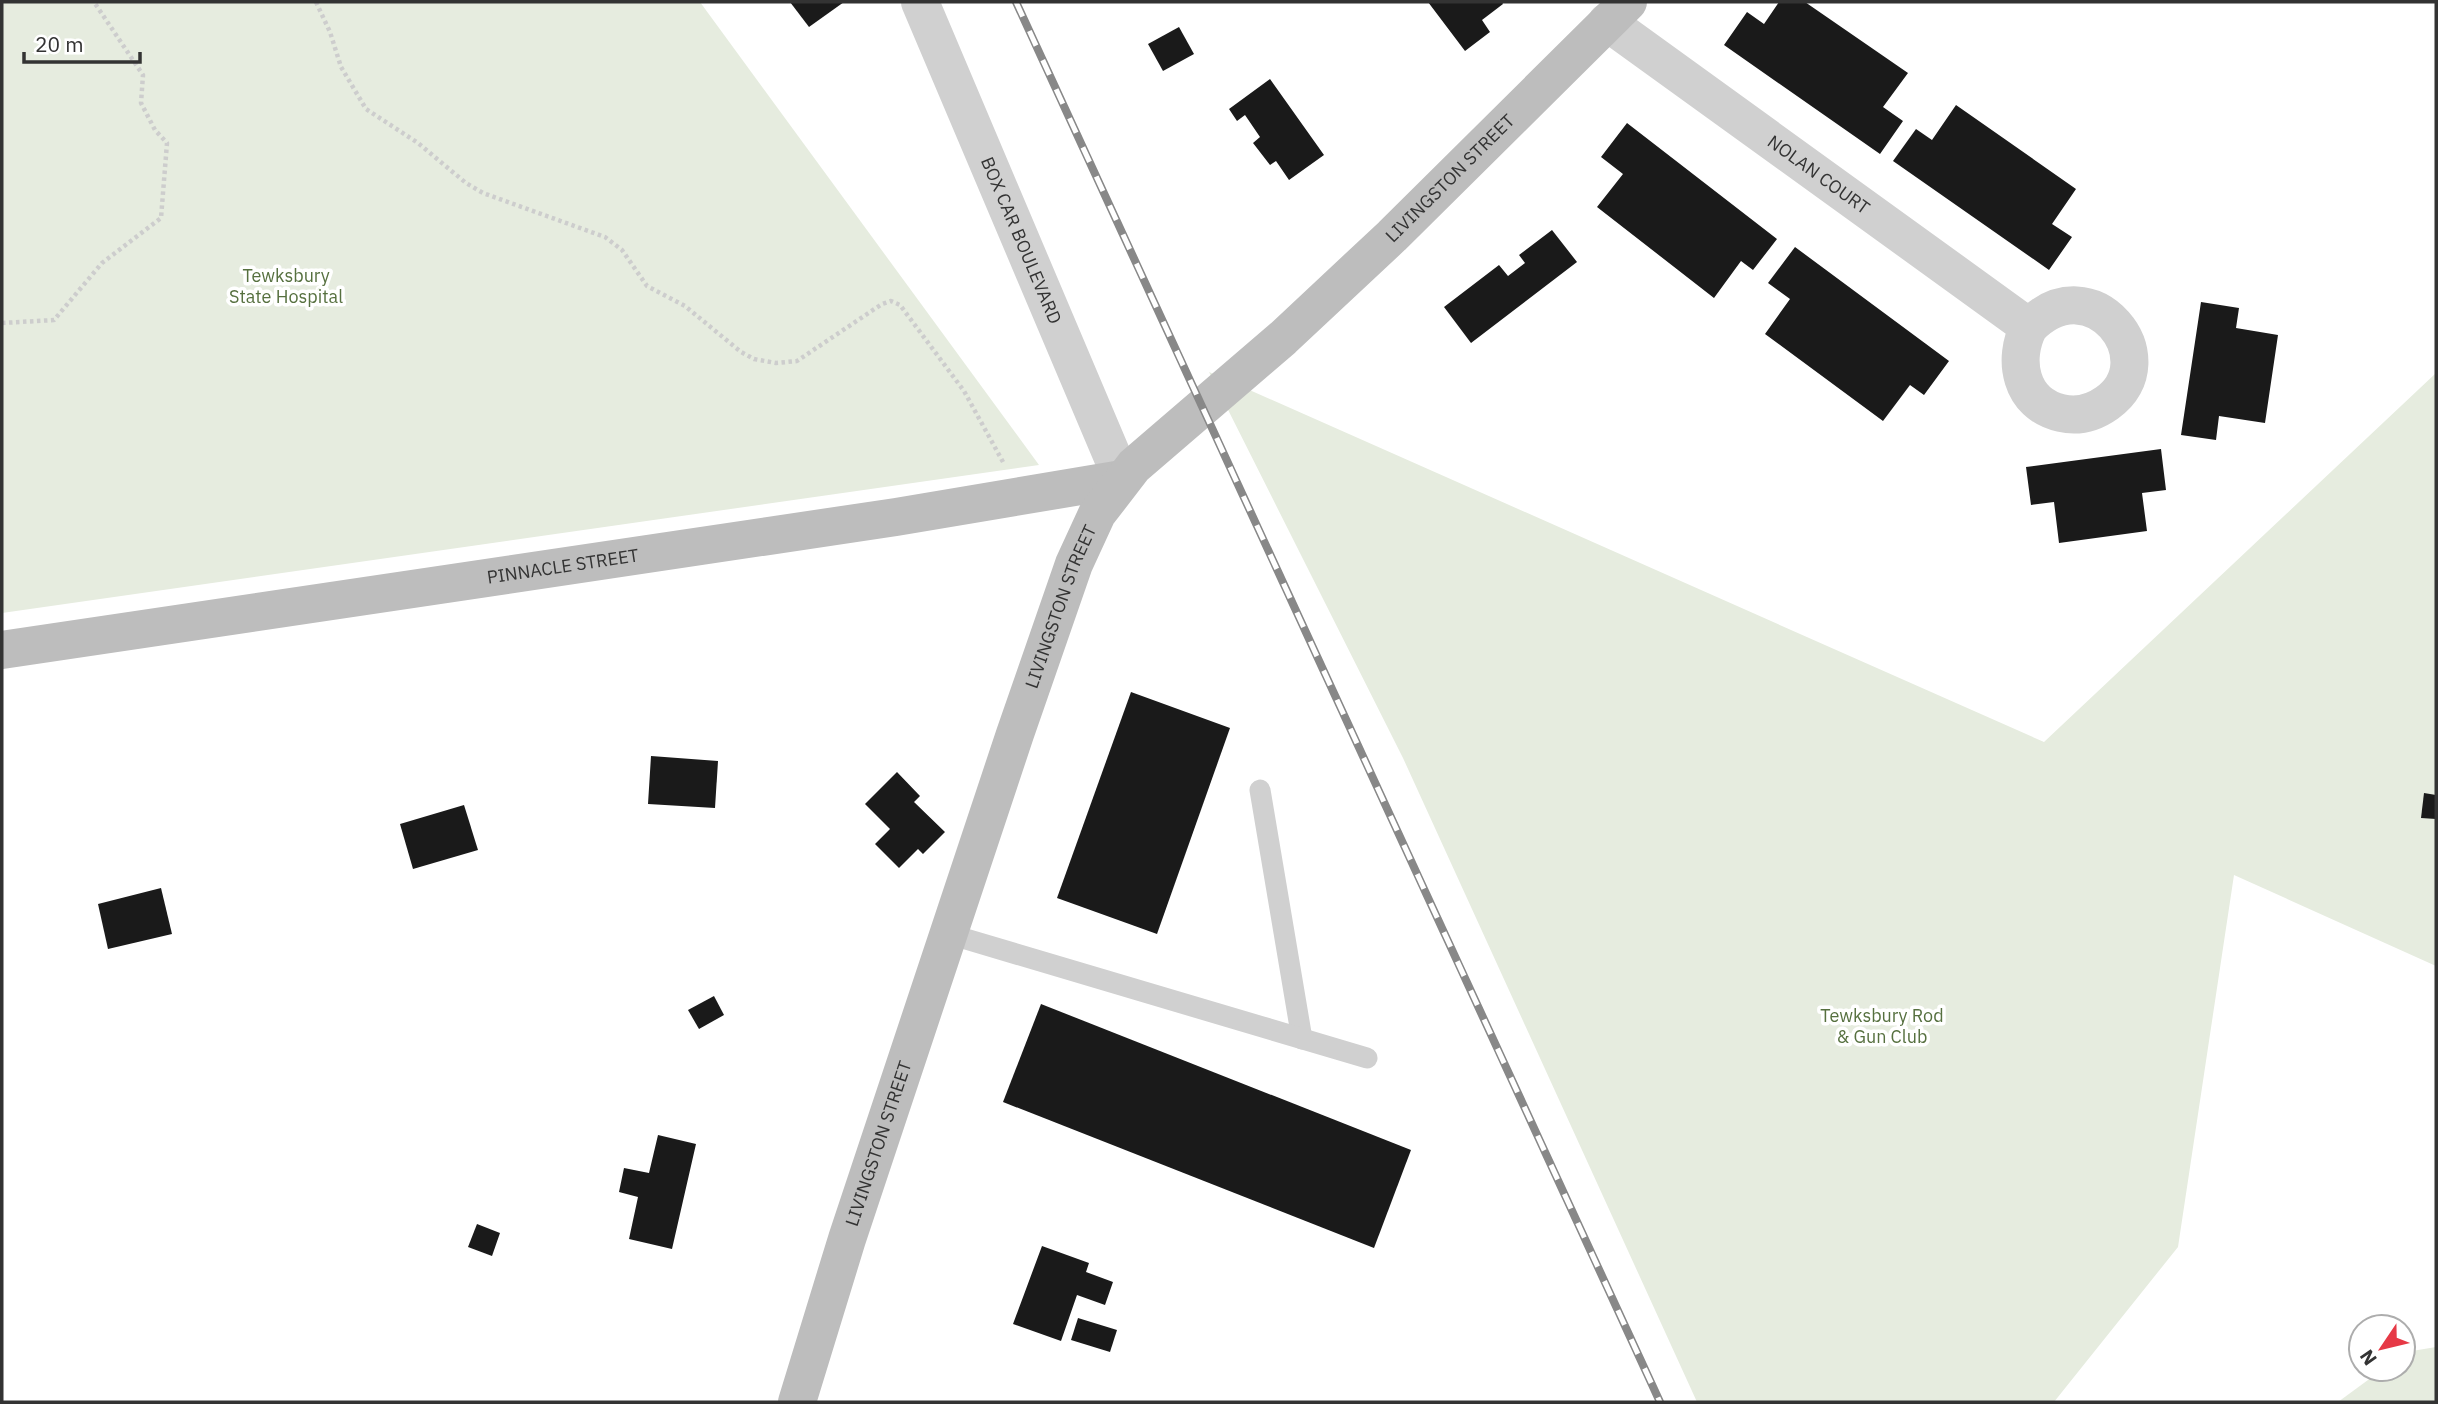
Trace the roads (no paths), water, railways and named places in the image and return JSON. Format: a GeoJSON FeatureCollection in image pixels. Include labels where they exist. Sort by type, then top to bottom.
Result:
{"type":"FeatureCollection","features":[{"type":"Feature","properties":{"kind":"street","name":"BOX CAR BOULEVARD"},"geometry":{"type":"LineString","coordinates":[[920,2],[1122,479]]}},
{"type":"Feature","properties":{"kind":"street","name":"LIVINGSTON STREET"},"geometry":{"type":"LineString","coordinates":[[797,1402],[846,1239],[1074,564],[1097,514],[1122,479],[1283,338],[1618,12]]}},
{"type":"Feature","properties":{"kind":"street","name":"NOLAN COURT"},"geometry":{"type":"LineString","coordinates":[[1618,12],[2029,327]]}},
{"type":"Feature","properties":{"kind":"street","name":"PINNACLE STREET"},"geometry":{"type":"LineString","coordinates":[[2,650],[1122,479]]}},
{"type":"Feature","properties":{"kind":"lane"},"geometry":{"type":"LineString","coordinates":[[1260,790],[1302,1039]]}},
{"type":"Feature","properties":{"kind":"lane"},"geometry":{"type":"LineString","coordinates":[[949,934],[1367,1058]]}},
{"type":"Feature","properties":{"kind":"railway"},"geometry":{"type":"LineString","coordinates":[[1016,2],[1660,1402]]}},
{"type":"Feature","properties":{"kind":"park label","name":"Tewksbury State Hospital"},"geometry":{"type":"Point","coordinates":[286,286]}},
{"type":"Feature","properties":{"kind":"park label","name":"Tewksbury Rod & Gun Club"},"geometry":{"type":"Point","coordinates":[1882,1026]}}]}
